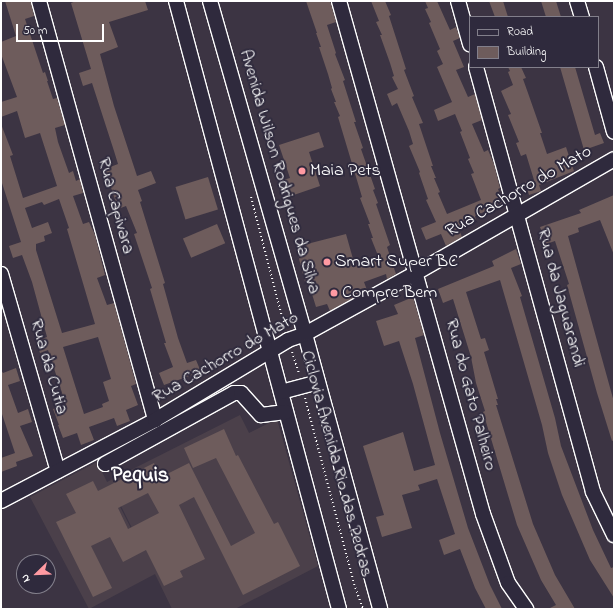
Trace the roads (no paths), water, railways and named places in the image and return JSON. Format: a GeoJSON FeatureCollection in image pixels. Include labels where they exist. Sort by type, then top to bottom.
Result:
{"type":"FeatureCollection","features":[{"type":"Feature","properties":{"kind":"street","name":"Rua Capivara"},"geometry":{"type":"LineString","coordinates":[[39,1],[155,420]]}},
{"type":"Feature","properties":{"kind":"street"},"geometry":{"type":"LineString","coordinates":[[176,1],[339,609]]}},
{"type":"Feature","properties":{"kind":"street","name":"Avenida Wilson Rodrigues da Silva"},"geometry":{"type":"LineString","coordinates":[[210,1],[305,334],[380,609]]}},
{"type":"Feature","properties":{"kind":"street","name":"Rua do Gato Palheiro"},"geometry":{"type":"LineString","coordinates":[[339,1],[483,514],[508,583],[526,609]]}},
{"type":"Feature","properties":{"kind":"street"},"geometry":{"type":"LineString","coordinates":[[458,1],[469,40]]}},
{"type":"Feature","properties":{"kind":"street"},"geometry":{"type":"LineString","coordinates":[[577,1],[582,16]]}},
{"type":"Feature","properties":{"kind":"street","name":"Rua da Jaguarandi"},"geometry":{"type":"LineString","coordinates":[[476,68],[594,492],[614,535]]}},
{"type":"Feature","properties":{"kind":"street"},"geometry":{"type":"LineString","coordinates":[[596,68],[614,132]]}},
{"type":"Feature","properties":{"kind":"street","name":"Rua Cachorro do Mato"},"geometry":{"type":"LineString","coordinates":[[1,501],[155,420],[288,340],[305,334],[416,273],[614,159]]}},
{"type":"Feature","properties":{"kind":"street","name":"Rua da Cutia"},"geometry":{"type":"LineString","coordinates":[[1,274],[58,471]]}},
{"type":"Feature","properties":{"kind":"street"},"geometry":{"type":"LineString","coordinates":[[281,392],[318,382]]}},
{"type":"Feature","properties":{"kind":"street"},"geometry":{"type":"LineString","coordinates":[[105,464],[234,393],[241,394],[247,398],[261,415],[286,412]]}},
{"type":"Feature","properties":{"kind":"place","name":"Maia Pets"},"geometry":{"type":"Point","coordinates":[302,171]}},
{"type":"Feature","properties":{"kind":"place","name":"Smart Super BC"},"geometry":{"type":"Point","coordinates":[327,262]}},
{"type":"Feature","properties":{"kind":"place","name":"Compre Bem"},"geometry":{"type":"Point","coordinates":[334,293]}},
{"type":"Feature","properties":{"kind":"district","name":"Pequis"},"geometry":{"type":"Point","coordinates":[140,477]}}]}
